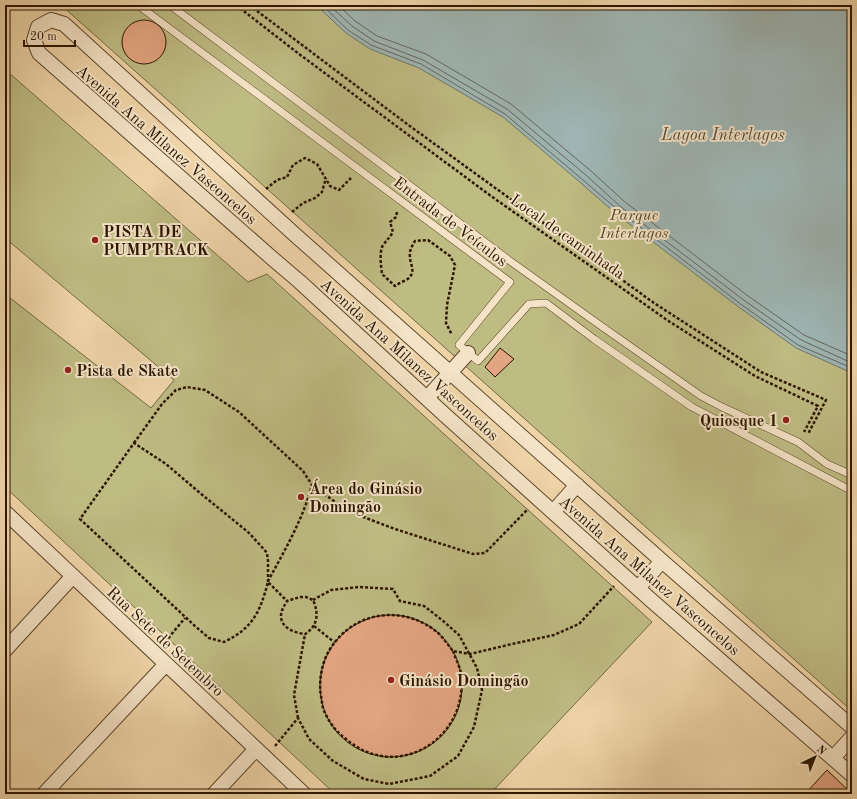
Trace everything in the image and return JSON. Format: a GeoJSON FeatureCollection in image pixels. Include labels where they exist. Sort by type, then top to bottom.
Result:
{"type":"FeatureCollection","features":[{"type":"Feature","properties":{"kind":"street","name":"Avenida Ana Milanez Vasconcelos"},"geometry":{"type":"LineString","coordinates":[[852,727],[662,561],[293,233],[64,24],[51,20],[38,27],[34,40],[39,53],[300,282],[624,576],[852,775]]}},
{"type":"Feature","properties":{"kind":"street"},"geometry":{"type":"LineString","coordinates":[[427,398],[468,352]]}},
{"type":"Feature","properties":{"kind":"street"},"geometry":{"type":"LineString","coordinates":[[553,512],[576,485]]}},
{"type":"Feature","properties":{"kind":"street","name":"Rua Sete de Setembro"},"geometry":{"type":"LineString","coordinates":[[5,512],[304,794]]}},
{"type":"Feature","properties":{"kind":"street"},"geometry":{"type":"LineString","coordinates":[[638,588],[662,561]]}},
{"type":"Feature","properties":{"kind":"street"},"geometry":{"type":"LineString","coordinates":[[5,650],[73,576]]}},
{"type":"Feature","properties":{"kind":"street"},"geometry":{"type":"LineString","coordinates":[[44,794],[166,664]]}},
{"type":"Feature","properties":{"kind":"street"},"geometry":{"type":"LineString","coordinates":[[833,758],[852,737]]}},
{"type":"Feature","properties":{"kind":"street"},"geometry":{"type":"LineString","coordinates":[[214,794],[260,753]]}},
{"type":"Feature","properties":{"kind":"lane","name":"Entrada de Veículos"},"geometry":{"type":"LineString","coordinates":[[138,5],[510,282],[459,345],[468,352]]}},
{"type":"Feature","properties":{"kind":"lane","name":"Entrada de Veículos"},"geometry":{"type":"LineString","coordinates":[[170,5],[510,260],[701,396],[722,407],[802,441],[827,464],[852,475]]}},
{"type":"Feature","properties":{"kind":"lane"},"geometry":{"type":"LineString","coordinates":[[468,352],[478,361],[529,304],[546,303],[594,339],[692,407],[852,491]]}},
{"type":"Feature","properties":{"kind":"path","name":"Local de caminhada"},"geometry":{"type":"LineString","coordinates":[[236,5],[299,54],[491,196],[668,320],[755,376],[818,406],[802,441]]}},
{"type":"Feature","properties":{"kind":"path"},"geometry":{"type":"LineString","coordinates":[[249,5],[419,134],[648,299],[762,372],[826,400],[802,441]]}},
{"type":"Feature","properties":{"kind":"path"},"geometry":{"type":"LineString","coordinates":[[277,180],[287,177],[293,164],[305,158],[317,164],[330,186],[339,190],[351,178],[364,173]]}},
{"type":"Feature","properties":{"kind":"path"},"geometry":{"type":"LineString","coordinates":[[302,203],[315,198],[322,192],[326,178]]}},
{"type":"Feature","properties":{"kind":"path"},"geometry":{"type":"LineString","coordinates":[[400,200],[396,217],[390,222],[393,232],[382,246],[382,274],[395,286],[408,279],[413,265],[410,257],[411,248],[415,242],[428,240],[450,256],[455,265],[447,304],[446,323],[452,336]]}},
{"type":"Feature","properties":{"kind":"path"},"geometry":{"type":"LineString","coordinates":[[312,485],[304,510],[284,553],[268,582],[263,600],[254,618],[237,636],[224,642],[209,638],[185,618],[80,519],[162,404],[176,390],[187,387],[205,390],[239,412],[303,471],[312,485],[342,507],[394,529],[473,554],[485,553],[538,499]]}},
{"type":"Feature","properties":{"kind":"path"},"geometry":{"type":"LineString","coordinates":[[134,443],[166,464],[248,532],[267,553],[268,582],[287,601]]}},
{"type":"Feature","properties":{"kind":"path"},"geometry":{"type":"LineString","coordinates":[[453,651],[470,654],[554,635],[579,624],[624,576]]}},
{"type":"Feature","properties":{"kind":"path"},"geometry":{"type":"LineString","coordinates":[[305,634],[298,634],[292,631],[283,623],[281,616],[282,610],[287,601],[300,597],[306,597],[313,600],[318,614],[314,626],[305,634],[294,695],[298,718],[309,739],[333,761],[364,779],[389,784],[430,776],[458,756],[474,727],[482,690],[477,668],[458,635],[424,606],[400,601],[393,589],[359,587],[331,590],[313,600]]}},
{"type":"Feature","properties":{"kind":"path"},"geometry":{"type":"LineString","coordinates":[[397,615],[419,621],[432,629],[438,633],[453,651],[461,673],[461,696],[455,718],[441,736],[422,750],[400,756],[376,755],[354,747],[336,731],[324,710],[320,687],[323,663],[334,642],[352,626],[374,616],[397,615]]}},
{"type":"Feature","properties":{"kind":"path"},"geometry":{"type":"LineString","coordinates":[[155,653],[185,618]]}},
{"type":"Feature","properties":{"kind":"path"},"geometry":{"type":"LineString","coordinates":[[314,626],[334,642]]}},
{"type":"Feature","properties":{"kind":"path"},"geometry":{"type":"LineString","coordinates":[[260,753],[298,718]]}},
{"type":"Feature","properties":{"kind":"green space","name":"Parque Interlagos"},"geometry":{"type":"Polygon","coordinates":[[[61,5],[852,5],[852,711],[61,5]]]}},
{"type":"Feature","properties":{"kind":"green space","name":"Área do Ginásio Domingão"},"geometry":{"type":"Polygon","coordinates":[[[8,72],[248,282],[267,274],[652,622],[490,794],[335,794],[5,487],[5,294],[151,408],[174,380],[5,238],[5,75],[8,72]]]}},
{"type":"Feature","properties":{"kind":"water","name":"Lagoa Interlagos"},"geometry":{"type":"Polygon","coordinates":[[[316,5],[852,5],[852,373],[796,348],[740,308],[615,213],[503,117],[419,68],[370,49],[346,33],[316,5]]]}},
{"type":"Feature","properties":{"kind":"building"},"geometry":{"type":"Polygon","coordinates":[[[140,20],[148,20],[153,21],[160,26],[165,33],[165,51],[160,58],[153,63],[140,64],[132,61],[125,54],[122,46],[122,38],[125,30],[132,23],[140,20]]]}},
{"type":"Feature","properties":{"kind":"building"},"geometry":{"type":"Polygon","coordinates":[[[500,348],[514,359],[495,377],[485,367],[500,348]]]}},
{"type":"Feature","properties":{"kind":"building","name":"Ginásio Domingão"},"geometry":{"type":"Polygon","coordinates":[[[391,615],[411,618],[418,621],[436,631],[446,641],[459,666],[462,686],[459,706],[456,713],[446,731],[436,741],[411,754],[391,757],[371,754],[364,751],[346,741],[336,731],[323,706],[320,686],[323,666],[326,659],[336,641],[346,631],[371,618],[391,615]]]}},
{"type":"Feature","properties":{"kind":"building"},"geometry":{"type":"Polygon","coordinates":[[[827,770],[852,794],[805,794],[827,770]]]}},
{"type":"Feature","properties":{"kind":"place","name":"PISTA DE PUMPTRACK"},"geometry":{"type":"Point","coordinates":[95,240]}},
{"type":"Feature","properties":{"kind":"place","name":"Pista de Skate"},"geometry":{"type":"Point","coordinates":[68,370]}},
{"type":"Feature","properties":{"kind":"place","name":"Quiosque 1"},"geometry":{"type":"Point","coordinates":[786,420]}},
{"type":"Feature","properties":{"kind":"place","name":"Área do Ginásio Domingão"},"geometry":{"type":"Point","coordinates":[301,497]}},
{"type":"Feature","properties":{"kind":"place","name":"Ginásio Domingão"},"geometry":{"type":"Point","coordinates":[391,680]}}]}
